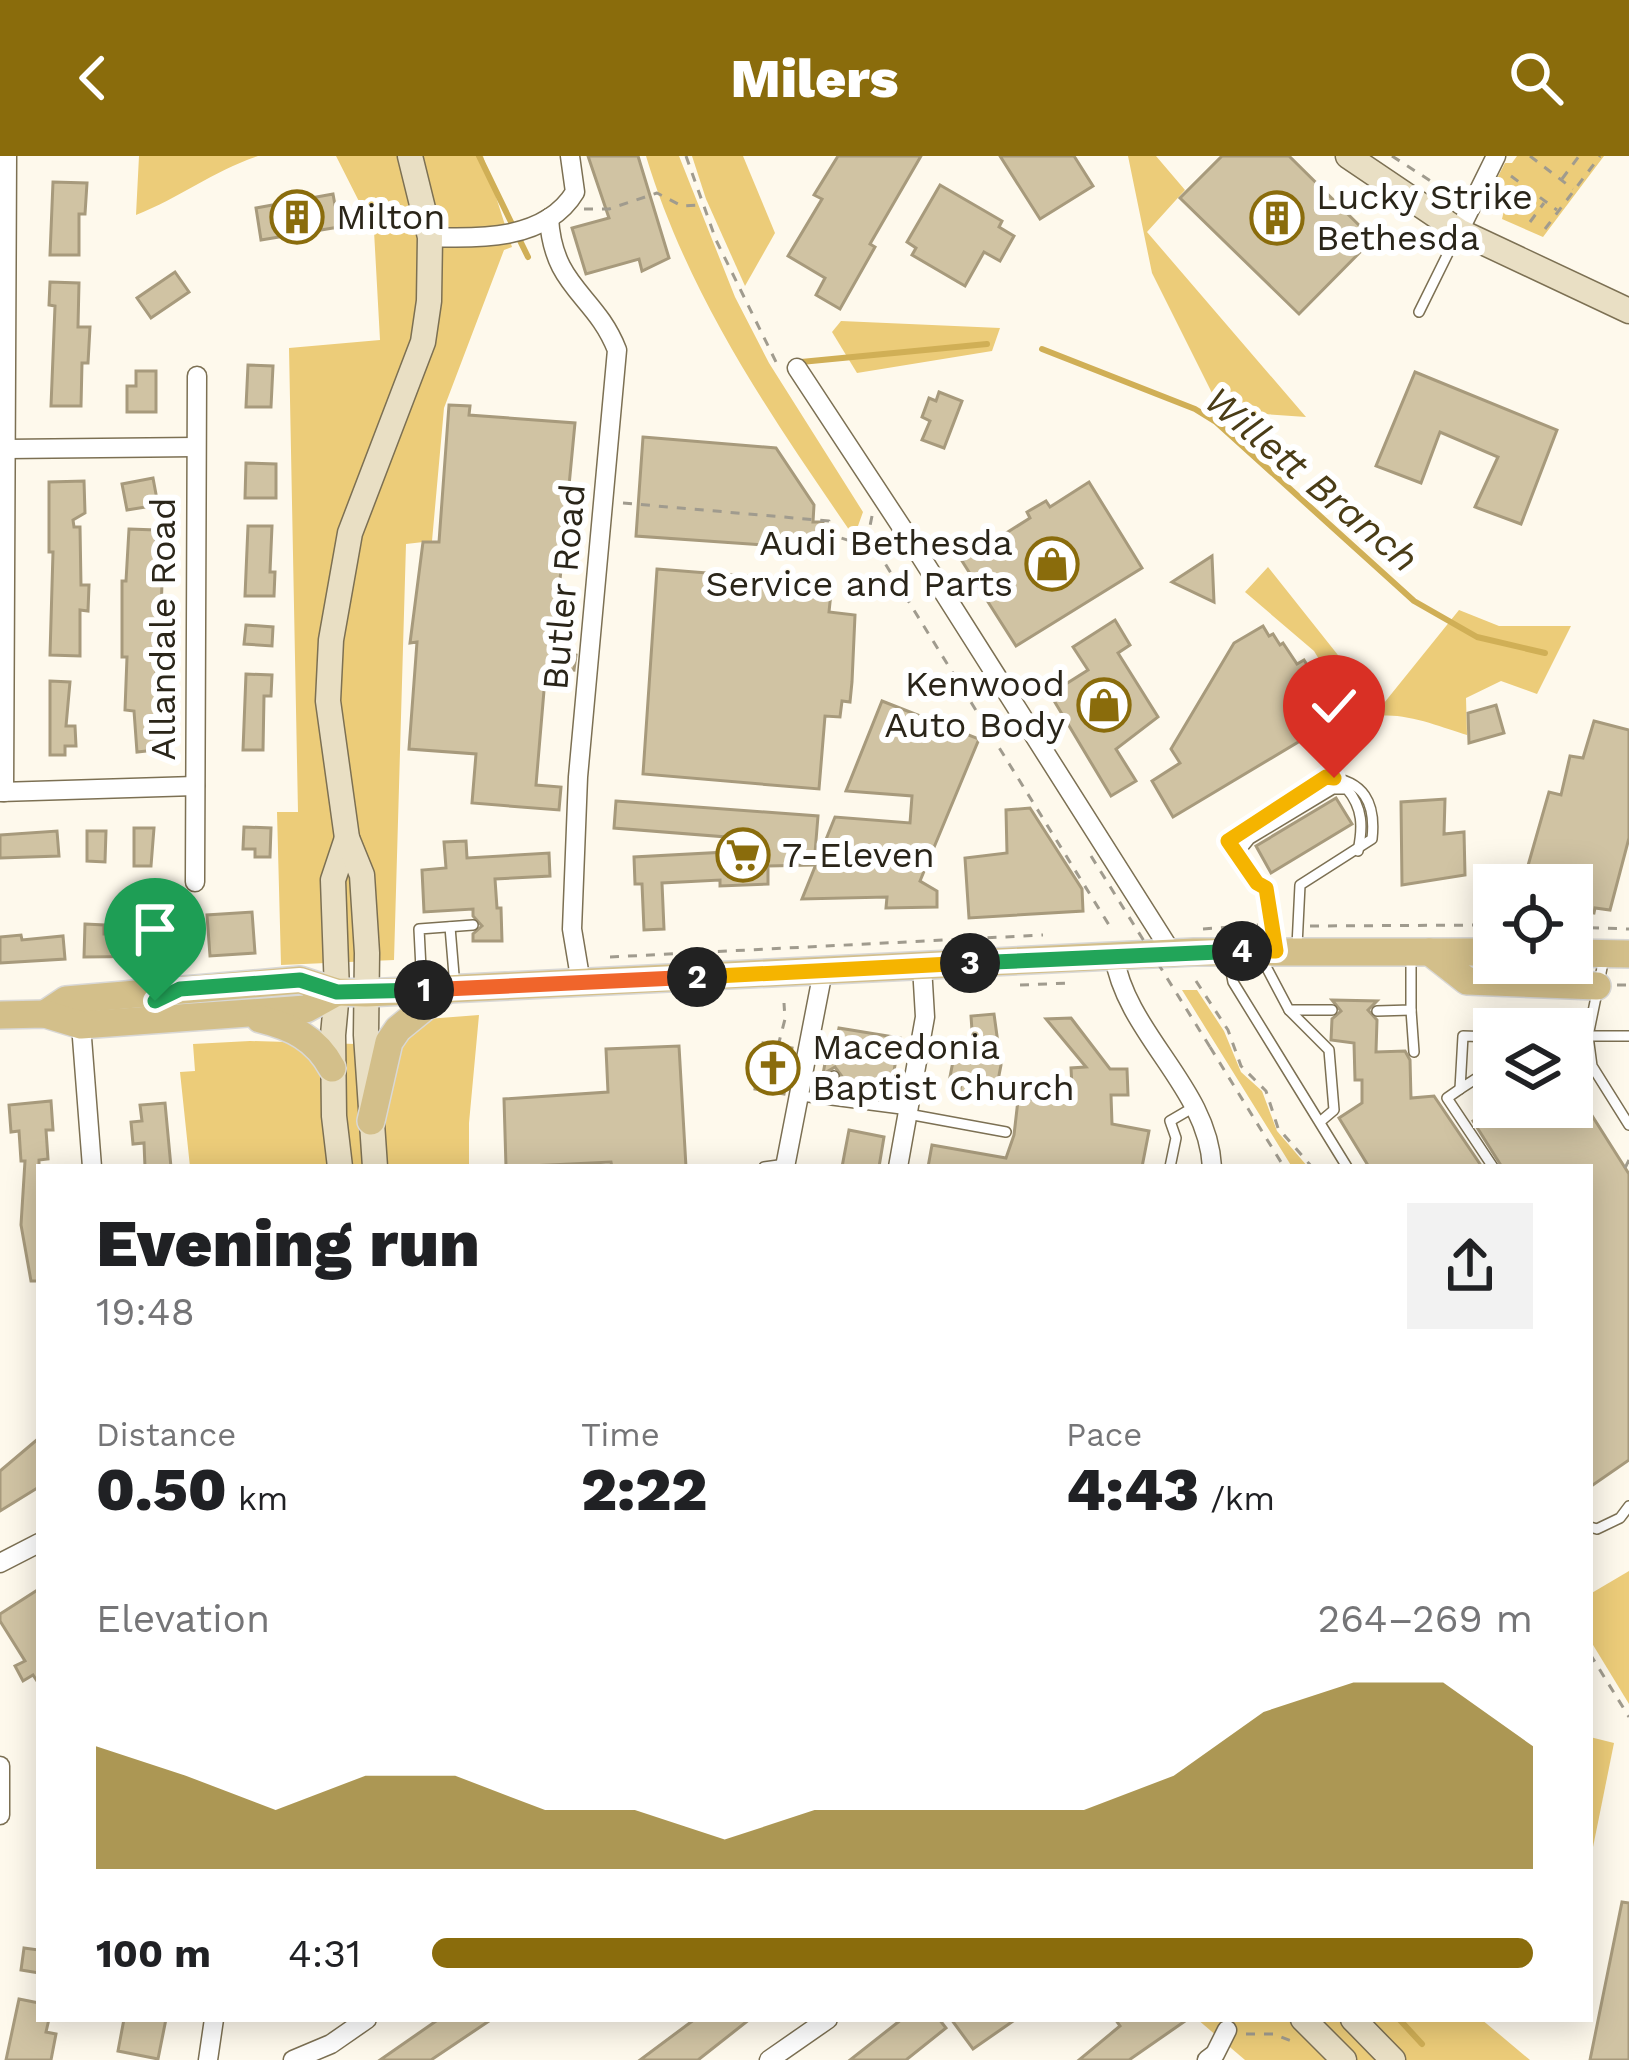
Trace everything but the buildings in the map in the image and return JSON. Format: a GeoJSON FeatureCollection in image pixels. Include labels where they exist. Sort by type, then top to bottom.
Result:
{"type":"FeatureCollection","features":[{"type":"Feature","properties":{"kind":"main road"},"geometry":{"type":"LineString","coordinates":[[375,1164],[362,875],[347,838],[328,700],[331,640],[350,533],[423,342],[430,238],[410,156]]}},
{"type":"Feature","properties":{"kind":"main road"},"geometry":{"type":"LineString","coordinates":[[1348,156],[1459,232],[1629,311]]}},
{"type":"Feature","properties":{"kind":"main road"},"geometry":{"type":"LineString","coordinates":[[340,1164],[332,1068],[337,992],[333,880],[347,838]]}},
{"type":"Feature","properties":{"kind":"main road"},"geometry":{"type":"LineString","coordinates":[[45,1014],[66,1000],[182,980],[300,980],[337,992],[366,993],[1226,951],[1270,945],[1473,952]]}},
{"type":"Feature","properties":{"kind":"main road"},"geometry":{"type":"LineString","coordinates":[[1420,952],[1467,981],[1597,986]]}},
{"type":"Feature","properties":{"kind":"main road"},"geometry":{"type":"LineString","coordinates":[[81,1024],[93,1006],[155,1001],[182,980]]}},
{"type":"Feature","properties":{"kind":"main road"},"geometry":{"type":"LineString","coordinates":[[371,1120],[389,1042],[442,989]]}},
{"type":"Feature","properties":{"kind":"main road"},"geometry":{"type":"LineString","coordinates":[[0,1016],[45,1014],[81,1024],[306,1009],[337,992]]}},
{"type":"Feature","properties":{"kind":"main road"},"geometry":{"type":"LineString","coordinates":[[238,1013],[303,1034],[332,1068]]}},
{"type":"Feature","properties":{"kind":"main road"},"geometry":{"type":"LineString","coordinates":[[1306,2022],[1344,2060]]}},
{"type":"Feature","properties":{"kind":"main road"},"geometry":{"type":"LineString","coordinates":[[1356,2022],[1393,2060]]}},
{"type":"Feature","properties":{"kind":"street"},"geometry":{"type":"LineString","coordinates":[[7,156],[2,792],[195,786]]}},
{"type":"Feature","properties":{"kind":"street"},"geometry":{"type":"LineString","coordinates":[[430,238],[505,235],[549,218],[575,192],[570,156]]}},
{"type":"Feature","properties":{"kind":"street"},"geometry":{"type":"LineString","coordinates":[[1459,232],[1496,156]]}},
{"type":"Feature","properties":{"kind":"street","name":"Butler Road"},"geometry":{"type":"LineString","coordinates":[[549,218],[553,250],[569,284],[607,323],[617,350],[578,783],[572,929],[581,982]]}},
{"type":"Feature","properties":{"kind":"street"},"geometry":{"type":"LineString","coordinates":[[797,368],[1172,953]]}},
{"type":"Feature","properties":{"kind":"street","name":"Allandale Road"},"geometry":{"type":"LineString","coordinates":[[194,882],[197,376]]}},
{"type":"Feature","properties":{"kind":"street"},"geometry":{"type":"LineString","coordinates":[[6,449],[196,447]]}},
{"type":"Feature","properties":{"kind":"street"},"geometry":{"type":"LineString","coordinates":[[1114,956],[1122,989],[1210,1135],[1214,1164]]}},
{"type":"Feature","properties":{"kind":"street"},"geometry":{"type":"LineString","coordinates":[[899,1164],[926,1017],[922,966]]}},
{"type":"Feature","properties":{"kind":"street"},"geometry":{"type":"LineString","coordinates":[[786,1164],[823,970]]}},
{"type":"Feature","properties":{"kind":"street"},"geometry":{"type":"LineString","coordinates":[[81,1024],[92,1164]]}},
{"type":"Feature","properties":{"kind":"street"},"geometry":{"type":"LineString","coordinates":[[0,1563],[36,1545]]}},
{"type":"Feature","properties":{"kind":"street"},"geometry":{"type":"LineString","coordinates":[[0,1766],[0,1815]]}},
{"type":"Feature","properties":{"kind":"street"},"geometry":{"type":"LineString","coordinates":[[214,2022],[215,2059]]}},
{"type":"Feature","properties":{"kind":"street"},"geometry":{"type":"LineString","coordinates":[[293,2060],[332,2044],[363,2022]]}},
{"type":"Feature","properties":{"kind":"street"},"geometry":{"type":"LineString","coordinates":[[769,2060],[824,2022]]}},
{"type":"Feature","properties":{"kind":"street"},"geometry":{"type":"LineString","coordinates":[[1207,2060],[1228,2030]]}},
{"type":"Feature","properties":{"kind":"lane"},"geometry":{"type":"LineString","coordinates":[[1418,312],[1459,232]]}},
{"type":"Feature","properties":{"kind":"lane"},"geometry":{"type":"LineString","coordinates":[[1270,945],[1300,885],[1372,839],[1374,819],[1366,793],[1353,782],[1326,777],[1228,841],[1257,883],[1266,888],[1270,945],[1289,1010],[1329,1050],[1334,1110],[1321,1121]]}},
{"type":"Feature","properties":{"kind":"lane"},"geometry":{"type":"LineString","coordinates":[[442,989],[419,929],[472,925]]}},
{"type":"Feature","properties":{"kind":"lane"},"geometry":{"type":"LineString","coordinates":[[442,989],[450,927]]}},
{"type":"Feature","properties":{"kind":"lane"},"geometry":{"type":"LineString","coordinates":[[1226,951],[1233,982],[1345,1164]]}},
{"type":"Feature","properties":{"kind":"lane"},"geometry":{"type":"LineString","coordinates":[[1414,1052],[1411,1010],[1420,952]]}},
{"type":"Feature","properties":{"kind":"lane"},"geometry":{"type":"LineString","coordinates":[[1593,1008],[1597,986],[1617,953]]}},
{"type":"Feature","properties":{"kind":"lane"},"geometry":{"type":"LineString","coordinates":[[1289,1010],[1332,1010]]}},
{"type":"Feature","properties":{"kind":"lane"},"geometry":{"type":"LineString","coordinates":[[1377,1011],[1411,1010]]}},
{"type":"Feature","properties":{"kind":"lane"},"geometry":{"type":"LineString","coordinates":[[1460,1088],[1463,1036],[1473,1036]]}},
{"type":"Feature","properties":{"kind":"lane"},"geometry":{"type":"LineString","coordinates":[[1593,1036],[1629,1036]]}},
{"type":"Feature","properties":{"kind":"lane"},"geometry":{"type":"LineString","coordinates":[[1593,1068],[1629,1124]]}},
{"type":"Feature","properties":{"kind":"lane"},"geometry":{"type":"LineString","coordinates":[[829,1100],[834,1076]]}},
{"type":"Feature","properties":{"kind":"lane"},"geometry":{"type":"LineString","coordinates":[[1473,1080],[1448,1097],[1491,1164]]}},
{"type":"Feature","properties":{"kind":"lane"},"geometry":{"type":"LineString","coordinates":[[799,1096],[1006,1132]]}},
{"type":"Feature","properties":{"kind":"lane"},"geometry":{"type":"LineString","coordinates":[[1171,1164],[1175,1138],[1169,1121],[1194,1107]]}},
{"type":"Feature","properties":{"kind":"lane"},"geometry":{"type":"LineString","coordinates":[[1593,1528],[1620,1518],[1629,1506]]}},
{"type":"Feature","properties":{"kind":"path"},"geometry":{"type":"LineString","coordinates":[[1392,156],[1471,206]]}},
{"type":"Feature","properties":{"kind":"path"},"geometry":{"type":"LineString","coordinates":[[1530,156],[1540,159],[1575,190]]}},
{"type":"Feature","properties":{"kind":"path"},"geometry":{"type":"LineString","coordinates":[[1561,180],[1579,156]]}},
{"type":"Feature","properties":{"kind":"path"},"geometry":{"type":"LineString","coordinates":[[1545,229],[1600,156]]}},
{"type":"Feature","properties":{"kind":"path"},"geometry":{"type":"LineString","coordinates":[[1511,176],[1559,211]]}},
{"type":"Feature","properties":{"kind":"path"},"geometry":{"type":"LineString","coordinates":[[1502,209],[1522,183]]}},
{"type":"Feature","properties":{"kind":"path"},"geometry":{"type":"LineString","coordinates":[[577,207],[609,209],[658,193],[682,206],[701,204]]}},
{"type":"Feature","properties":{"kind":"path"},"geometry":{"type":"LineString","coordinates":[[1530,222],[1546,201]]}},
{"type":"Feature","properties":{"kind":"path"},"geometry":{"type":"LineString","coordinates":[[605,501],[829,521],[828,534],[854,542],[868,536]]}},
{"type":"Feature","properties":{"kind":"path"},"geometry":{"type":"LineString","coordinates":[[872,515],[868,536],[1109,926]]}},
{"type":"Feature","properties":{"kind":"path"},"geometry":{"type":"LineString","coordinates":[[1091,856],[1283,1164]]}},
{"type":"Feature","properties":{"kind":"path"},"geometry":{"type":"LineString","coordinates":[[182,980],[182,898],[194,882]]}},
{"type":"Feature","properties":{"kind":"path"},"geometry":{"type":"LineString","coordinates":[[1325,926],[1473,925]]}},
{"type":"Feature","properties":{"kind":"path"},"geometry":{"type":"LineString","coordinates":[[1207,926],[1270,945]]}},
{"type":"Feature","properties":{"kind":"path"},"geometry":{"type":"LineString","coordinates":[[1593,928],[1629,929]]}},
{"type":"Feature","properties":{"kind":"path"},"geometry":{"type":"LineString","coordinates":[[619,955],[983,937]]}},
{"type":"Feature","properties":{"kind":"path"},"geometry":{"type":"LineString","coordinates":[[1196,981],[1228,1030],[1240,1066],[1266,1091],[1278,1128],[1309,1164]]}},
{"type":"Feature","properties":{"kind":"path"},"geometry":{"type":"LineString","coordinates":[[1058,985],[1067,984]]}},
{"type":"Feature","properties":{"kind":"path"},"geometry":{"type":"LineString","coordinates":[[778,1046],[784,1003]]}},
{"type":"Feature","properties":{"kind":"path"},"geometry":{"type":"LineString","coordinates":[[1625,1168],[1629,1160]]}},
{"type":"Feature","properties":{"kind":"path"},"geometry":{"type":"LineString","coordinates":[[1593,1659],[1629,1717]]}},
{"type":"Feature","properties":{"kind":"path"},"geometry":{"type":"LineString","coordinates":[[1228,2030],[1273,2034],[1294,2041],[1303,2050]]}},
{"type":"Feature","properties":{"kind":"shaded area"},"geometry":{"type":"Polygon","coordinates":[[[139,156],[258,156],[136,215],[139,156]]]}},
{"type":"Feature","properties":{"kind":"shaded area"},"geometry":{"type":"Polygon","coordinates":[[[336,156],[483,156],[512,247],[504,250],[444,408],[432,541],[406,544],[394,960],[281,965],[277,812],[298,812],[289,348],[380,340],[374,231],[336,156]]]}},
{"type":"Feature","properties":{"kind":"shaded area"},"geometry":{"type":"Polygon","coordinates":[[[646,156],[679,156],[735,297],[769,363],[863,512],[854,537],[763,401],[709,307],[646,156]]]}},
{"type":"Feature","properties":{"kind":"shaded area"},"geometry":{"type":"Polygon","coordinates":[[[692,156],[743,156],[775,233],[745,286],[706,199],[692,156]]]}},
{"type":"Feature","properties":{"kind":"shaded area"},"geometry":{"type":"Polygon","coordinates":[[[1128,156],[1156,156],[1185,190],[1147,232],[1306,417],[1221,411],[1152,273],[1128,156]]]}},
{"type":"Feature","properties":{"kind":"shaded area"},"geometry":{"type":"Polygon","coordinates":[[[1517,156],[1604,156],[1543,237],[1502,219],[1506,202],[1491,190],[1505,163],[1517,156]]]}},
{"type":"Feature","properties":{"kind":"shaded area"},"geometry":{"type":"Polygon","coordinates":[[[841,321],[1000,328],[992,351],[857,373],[832,332],[841,321]]]}},
{"type":"Feature","properties":{"kind":"shaded area"},"geometry":{"type":"Polygon","coordinates":[[[1268,567],[1380,708],[1459,610],[1499,626],[1571,626],[1537,694],[1501,681],[1466,698],[1467,735],[1397,716],[1358,723],[1314,651],[1245,592],[1268,567]]]}},
{"type":"Feature","properties":{"kind":"shaded area"},"geometry":{"type":"Polygon","coordinates":[[[1182,990],[1197,990],[1224,1031],[1241,1072],[1262,1091],[1277,1131],[1305,1164],[1290,1164],[1182,990]]]}},
{"type":"Feature","properties":{"kind":"shaded area"},"geometry":{"type":"Polygon","coordinates":[[[479,1015],[469,1164],[190,1164],[180,1072],[195,1071],[193,1044],[390,1045],[427,1019],[479,1015]]]}},
{"type":"Feature","properties":{"kind":"shaded area"},"geometry":{"type":"Polygon","coordinates":[[[1629,1571],[1629,1704],[1593,1645],[1593,1592],[1629,1571]]]}},
{"type":"Feature","properties":{"kind":"shaded area"},"geometry":{"type":"Polygon","coordinates":[[[1593,1738],[1614,1743],[1593,1847],[1593,1738]]]}},
{"type":"Feature","properties":{"kind":"shaded area"},"geometry":{"type":"Polygon","coordinates":[[[1201,2022],[1485,2022],[1530,2060],[1245,2060],[1201,2022]]]}},
{"type":"Feature","properties":{"kind":"waterway","name":"Willett Branch"},"geometry":{"type":"LineString","coordinates":[[479,156],[528,257]]}},
{"type":"Feature","properties":{"kind":"waterway","name":"Willett Branch"},"geometry":{"type":"LineString","coordinates":[[801,362],[987,344]]}},
{"type":"Feature","properties":{"kind":"waterway","name":"Willett Branch"},"geometry":{"type":"LineString","coordinates":[[1042,349],[1195,409],[1216,422],[1414,601],[1477,637],[1545,653]]}},
{"type":"Feature","properties":{"kind":"waterway"},"geometry":{"type":"LineString","coordinates":[[1402,2022],[1422,2044]]}},
{"type":"Feature","properties":{"kind":"place","name":"Milton"},"geometry":{"type":"Point","coordinates":[297,217]}},
{"type":"Feature","properties":{"kind":"place","name":"Lucky Strike Bethesda"},"geometry":{"type":"Point","coordinates":[1277,218]}},
{"type":"Feature","properties":{"kind":"place","name":"Audi Bethesda Service and Parts"},"geometry":{"type":"Point","coordinates":[1052,564]}},
{"type":"Feature","properties":{"kind":"place","name":"Kenwood Auto Body"},"geometry":{"type":"Point","coordinates":[1104,705]}},
{"type":"Feature","properties":{"kind":"place","name":"7-Eleven"},"geometry":{"type":"Point","coordinates":[743,855]}},
{"type":"Feature","properties":{"kind":"place","name":"Macedonia Baptist Church"},"geometry":{"type":"Point","coordinates":[773,1068]}},
{"type":"Feature","properties":{"kind":"route"},"geometry":{"type":"LineString","coordinates":[[155,1001],[180,989],[300,980],[337,992],[366,993],[1276,951],[1266,888],[1257,883],[1228,841],[1326,777],[1334,778]]}}]}
